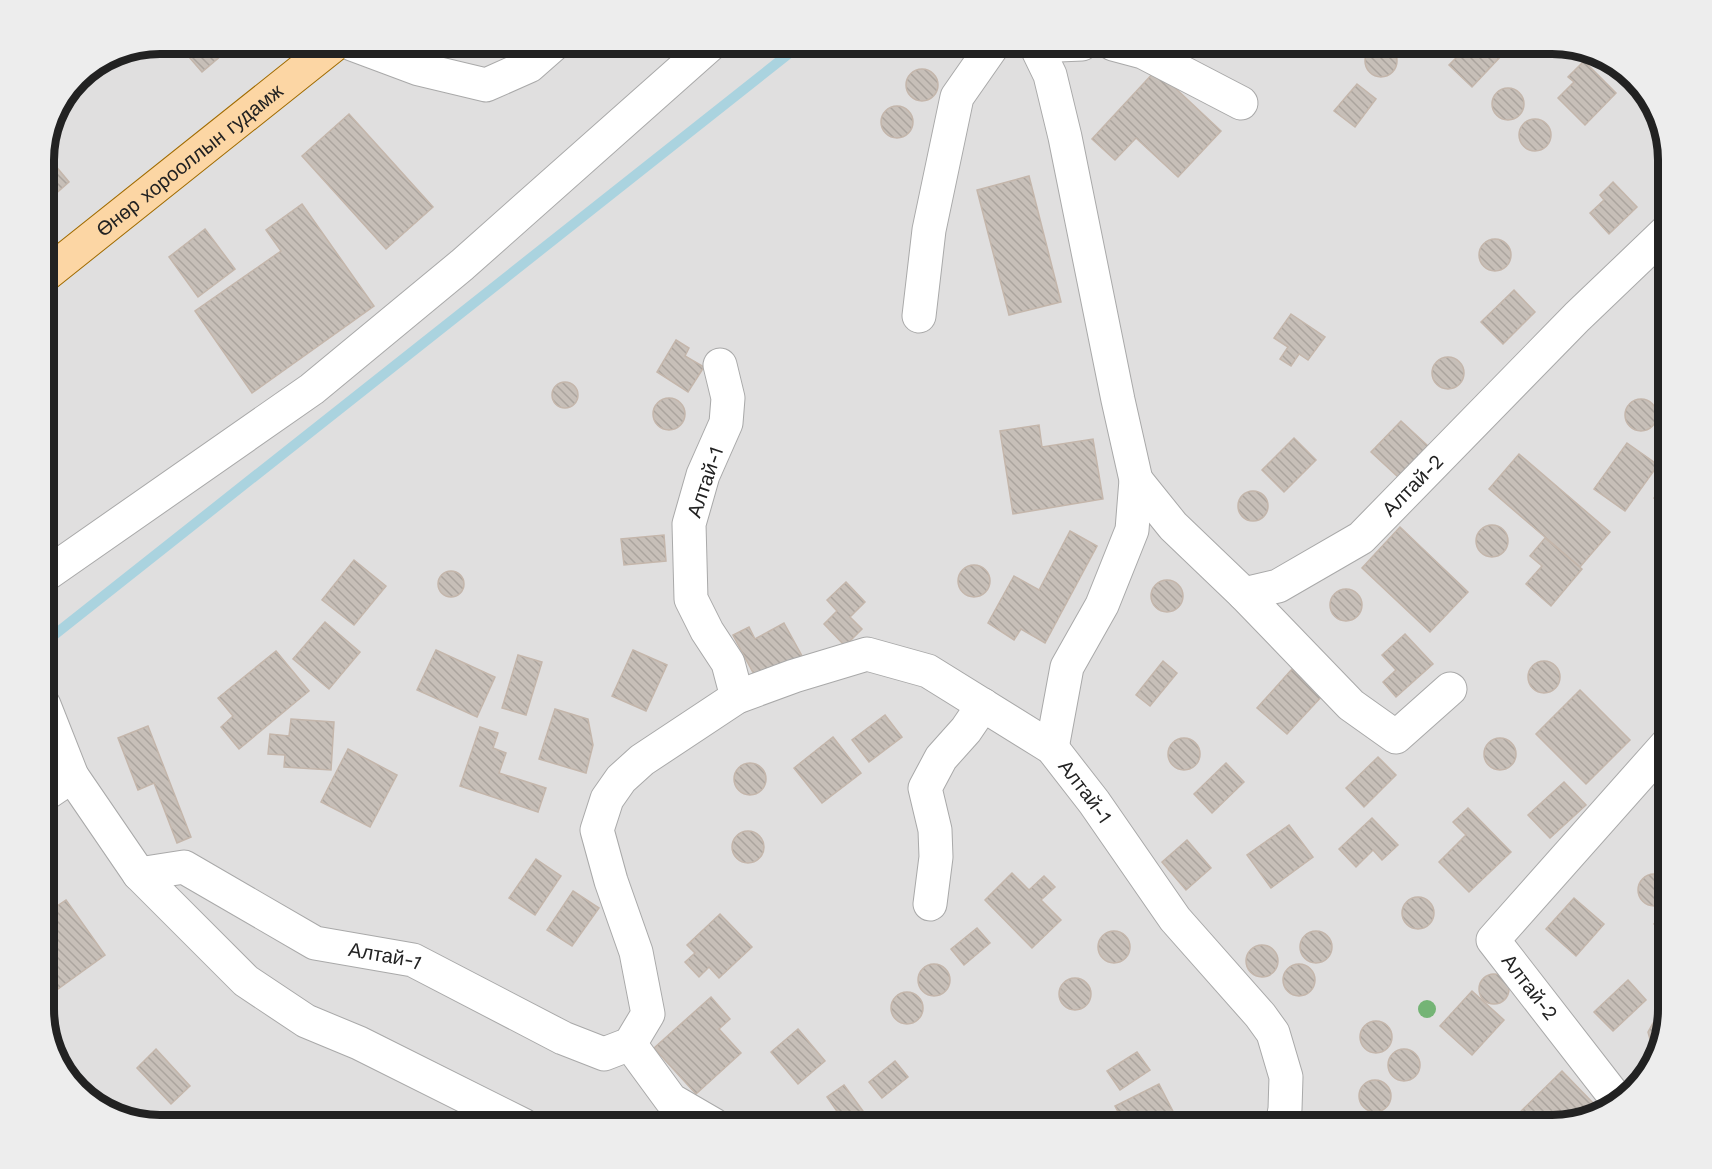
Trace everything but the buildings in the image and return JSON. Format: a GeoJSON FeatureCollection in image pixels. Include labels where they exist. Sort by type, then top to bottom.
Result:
{"type":"FeatureCollection","features":[{"type":"Feature","properties":{"kind":"main road","name":"Өнөр хорооллын гудамж"},"geometry":{"type":"LineString","coordinates":[[54,268],[322,54]]}},
{"type":"Feature","properties":{"kind":"street"},"geometry":{"type":"LineString","coordinates":[[379,54],[419,69],[486,85],[529,66],[543,54]]}},
{"type":"Feature","properties":{"kind":"street"},"geometry":{"type":"LineString","coordinates":[[54,569],[312,389],[462,265],[700,54]]}},
{"type":"Feature","properties":{"kind":"street"},"geometry":{"type":"LineString","coordinates":[[919,316],[929,230],[957,97],[987,54]]}},
{"type":"Feature","properties":{"kind":"street"},"geometry":{"type":"LineString","coordinates":[[1040,54],[1050,75],[1065,137],[1136,480],[1132,530],[1102,605],[1066,667],[1052,748]]}},
{"type":"Feature","properties":{"kind":"street"},"geometry":{"type":"LineString","coordinates":[[1147,54],[1241,103]]}},
{"type":"Feature","properties":{"kind":"street","name":"Алтай-2"},"geometry":{"type":"LineString","coordinates":[[1244,594],[1278,586],[1361,538],[1577,317],[1658,240]]}},
{"type":"Feature","properties":{"kind":"street","name":"Алтай-1"},"geometry":{"type":"LineString","coordinates":[[720,365],[728,398],[726,423],[703,475],[689,524],[691,599],[707,631],[728,663],[737,698]]}},
{"type":"Feature","properties":{"kind":"street"},"geometry":{"type":"LineString","coordinates":[[1136,480],[1173,526],[1244,594],[1351,705],[1396,737],[1450,689]]}},
{"type":"Feature","properties":{"kind":"street","name":"Алтай-1"},"geometry":{"type":"LineString","coordinates":[[139,874],[184,867],[315,943],[413,960],[563,1038],[604,1054],[630,1044],[648,1014],[636,952],[611,881],[597,830],[607,799],[621,779],[660,747],[737,698],[794,676],[867,654],[927,670],[1052,748],[1094,802],[1175,919],[1260,1014],[1273,1034],[1286,1077],[1284,1115]]}},
{"type":"Feature","properties":{"kind":"street"},"geometry":{"type":"LineString","coordinates":[[930,904],[936,857],[934,830],[925,788],[941,758],[966,730],[983,705]]}},
{"type":"Feature","properties":{"kind":"street"},"geometry":{"type":"LineString","coordinates":[[54,729],[72,776],[139,874],[246,981],[306,1021],[359,1043],[502,1115]]}},
{"type":"Feature","properties":{"kind":"street","name":"Алтай-2"},"geometry":{"type":"LineString","coordinates":[[1613,1095],[1493,940],[1658,754]]}},
{"type":"Feature","properties":{"kind":"street"},"geometry":{"type":"LineString","coordinates":[[54,788],[72,776]]}},
{"type":"Feature","properties":{"kind":"street"},"geometry":{"type":"LineString","coordinates":[[630,1044],[671,1100],[697,1115]]}},
{"type":"Feature","properties":{"kind":"shaded area"},"geometry":{"type":"Polygon","coordinates":[[[1552,54],[1573,56],[1611,72],[1632,90],[1644,107],[1654,133],[1658,160],[1658,1009],[1650,1050],[1640,1068],[1622,1089],[1599,1104],[1559,1115],[153,1115],[126,1109],[101,1097],[85,1084],[68,1062],[62,1050],[54,1016],[54,153],[62,119],[80,90],[107,68],[146,55],[1552,54]]]}},
{"type":"Feature","properties":{"kind":"waterway"},"geometry":{"type":"LineString","coordinates":[[54,635],[788,54]]}}]}
